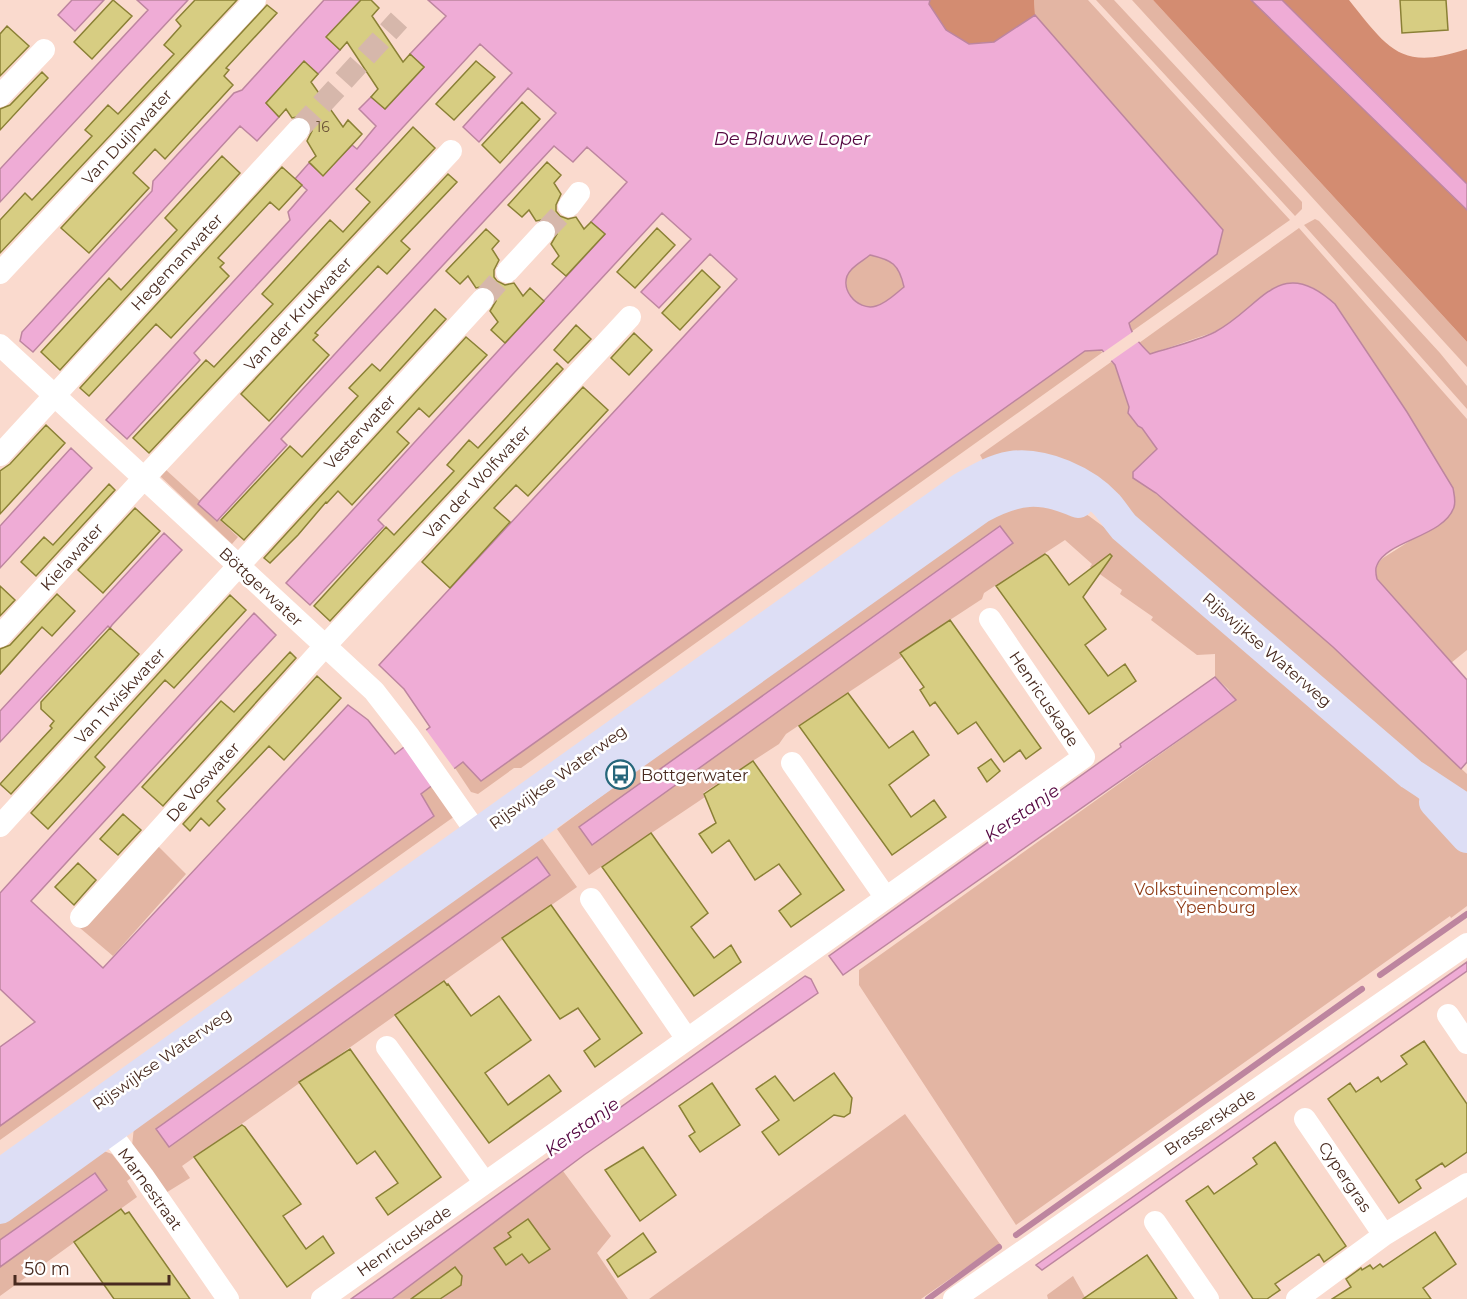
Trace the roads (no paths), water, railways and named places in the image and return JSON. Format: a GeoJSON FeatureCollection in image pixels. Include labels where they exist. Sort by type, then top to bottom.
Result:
{"type":"FeatureCollection","features":[{"type":"Feature","properties":{"kind":"main road","name":"Rijswijkse Waterweg"},"geometry":{"type":"LineString","coordinates":[[0,1174],[100,1120],[334,967],[485,845],[987,503],[1012,492],[1040,490],[1069,498],[1124,527],[1411,774],[1467,811]]}},
{"type":"Feature","properties":{"kind":"main road","name":"Rijswijkse Waterweg"},"geometry":{"type":"LineString","coordinates":[[1411,774],[1467,837]]}},
{"type":"Feature","properties":{"kind":"main road","name":"Rijswijkse Waterweg"},"geometry":{"type":"LineString","coordinates":[[0,1208],[100,1120]]}},
{"type":"Feature","properties":{"kind":"street","name":"Van Duijnwater"},"geometry":{"type":"LineString","coordinates":[[0,273],[255,0]]}},
{"type":"Feature","properties":{"kind":"street"},"geometry":{"type":"LineString","coordinates":[[0,96],[44,50]]}},
{"type":"Feature","properties":{"kind":"street","name":"Hegemanwater"},"geometry":{"type":"LineString","coordinates":[[0,455],[299,129]]}},
{"type":"Feature","properties":{"kind":"street","name":"Van der Krukwater"},"geometry":{"type":"LineString","coordinates":[[144,478],[451,151]]}},
{"type":"Feature","properties":{"kind":"street"},"geometry":{"type":"LineString","coordinates":[[507,272],[544,232]]}},
{"type":"Feature","properties":{"kind":"street","name":"Vesterwater"},"geometry":{"type":"LineString","coordinates":[[238,565],[483,299]]}},
{"type":"Feature","properties":{"kind":"street","name":"Van der Wolfwater"},"geometry":{"type":"LineString","coordinates":[[325,646],[630,317]]}},
{"type":"Feature","properties":{"kind":"street","name":"Böttgerwater"},"geometry":{"type":"LineString","coordinates":[[0,345],[374,691],[409,736],[485,845]]}},
{"type":"Feature","properties":{"kind":"street","name":"Kielawater"},"geometry":{"type":"LineString","coordinates":[[0,636],[144,478]]}},
{"type":"Feature","properties":{"kind":"street","name":"Van Twiskwater"},"geometry":{"type":"LineString","coordinates":[[0,826],[238,565]]}},
{"type":"Feature","properties":{"kind":"street","name":"Henricuskade"},"geometry":{"type":"LineString","coordinates":[[322,1299],[1084,757],[990,619]]}},
{"type":"Feature","properties":{"kind":"street","name":"De Voswater"},"geometry":{"type":"LineString","coordinates":[[81,917],[325,646]]}},
{"type":"Feature","properties":{"kind":"street"},"geometry":{"type":"LineString","coordinates":[[792,763],[886,898]]}},
{"type":"Feature","properties":{"kind":"street"},"geometry":{"type":"LineString","coordinates":[[591,899],[687,1039]]}},
{"type":"Feature","properties":{"kind":"street","name":"Brasserskade"},"geometry":{"type":"LineString","coordinates":[[954,1299],[1467,944]]}},
{"type":"Feature","properties":{"kind":"street"},"geometry":{"type":"LineString","coordinates":[[1448,1015],[1467,1043]]}},
{"type":"Feature","properties":{"kind":"street"},"geometry":{"type":"LineString","coordinates":[[387,1047],[485,1183]]}},
{"type":"Feature","properties":{"kind":"street","name":"Cypergras"},"geometry":{"type":"LineString","coordinates":[[1305,1119],[1384,1235]]}},
{"type":"Feature","properties":{"kind":"street","name":"Marnestraat"},"geometry":{"type":"LineString","coordinates":[[100,1120],[143,1176],[228,1299]]}},
{"type":"Feature","properties":{"kind":"street"},"geometry":{"type":"LineString","coordinates":[[1297,1299],[1384,1235],[1465,1189]]}},
{"type":"Feature","properties":{"kind":"street"},"geometry":{"type":"LineString","coordinates":[[1155,1222],[1208,1299]]}},
{"type":"Feature","properties":{"kind":"water"},"geometry":{"type":"Polygon","coordinates":[[[72,0],[104,0],[75,31],[58,15],[72,0]]]}},
{"type":"Feature","properties":{"kind":"water"},"geometry":{"type":"Polygon","coordinates":[[[137,0],[188,0],[0,202],[0,169],[148,10],[137,0]]]}},
{"type":"Feature","properties":{"kind":"water"},"geometry":{"type":"Polygon","coordinates":[[[324,0],[361,0],[327,37],[340,50],[318,74],[304,62],[266,103],[279,117],[257,141],[240,126],[33,352],[20,341],[22,332],[152,191],[153,181],[234,93],[242,90],[324,0]]]}},
{"type":"Feature","properties":{"kind":"water","name":"De Blauwe Loper"},"geometry":{"type":"Polygon","coordinates":[[[428,0],[930,0],[929,4],[946,30],[969,44],[994,42],[1035,15],[1223,230],[1217,254],[1129,323],[1140,343],[1150,354],[1207,336],[1231,322],[1272,290],[1285,284],[1299,283],[1316,290],[1335,304],[1407,412],[1453,488],[1455,505],[1448,517],[1428,532],[1392,550],[1377,565],[1376,572],[1377,579],[1467,680],[1467,762],[1461,769],[1333,647],[1156,493],[1133,478],[1133,472],[1157,449],[1128,413],[1129,407],[1115,365],[1102,350],[1085,351],[481,781],[463,762],[421,794],[434,816],[0,1126],[0,1047],[35,1022],[0,989],[0,893],[254,613],[276,635],[31,901],[103,968],[348,705],[368,720],[395,754],[430,727],[404,689],[379,665],[737,279],[710,254],[659,308],[641,292],[691,239],[662,213],[378,520],[384,526],[310,605],[286,583],[605,234],[591,222],[627,182],[587,147],[573,162],[554,146],[281,439],[287,445],[217,521],[198,504],[556,113],[528,88],[479,142],[463,127],[512,73],[480,44],[194,353],[200,360],[127,439],[106,420],[290,220],[288,212],[307,190],[295,179],[309,163],[323,175],[352,145],[357,149],[376,126],[359,109],[371,97],[385,109],[424,67],[410,54],[446,16],[428,0]],[[870,255],[853,268],[847,276],[847,290],[851,296],[862,305],[869,307],[887,301],[904,287],[897,268],[889,261],[870,255]]]}},
{"type":"Feature","properties":{"kind":"water"},"geometry":{"type":"Polygon","coordinates":[[[1251,0],[1282,0],[1467,184],[1467,210],[1251,0]]]}},
{"type":"Feature","properties":{"kind":"water"},"geometry":{"type":"Polygon","coordinates":[[[71,448],[92,468],[0,568],[0,526],[71,448]]]}},
{"type":"Feature","properties":{"kind":"water"},"geometry":{"type":"Polygon","coordinates":[[[1000,526],[1013,543],[592,845],[579,827],[1000,526]]]}},
{"type":"Feature","properties":{"kind":"water"},"geometry":{"type":"Polygon","coordinates":[[[164,533],[182,550],[0,742],[0,711],[164,533]]]}},
{"type":"Feature","properties":{"kind":"water"},"geometry":{"type":"Polygon","coordinates":[[[1215,677],[1236,700],[843,975],[829,956],[1215,677]]]}},
{"type":"Feature","properties":{"kind":"water"},"geometry":{"type":"Polygon","coordinates":[[[537,857],[550,875],[169,1147],[156,1129],[537,857]]]}},
{"type":"Feature","properties":{"kind":"water"},"geometry":{"type":"Polygon","coordinates":[[[1467,962],[1467,971],[1042,1270],[1036,1265],[1467,962]]]}},
{"type":"Feature","properties":{"kind":"water"},"geometry":{"type":"Polygon","coordinates":[[[805,976],[811,979],[818,993],[584,1155],[392,1299],[351,1299],[805,976]]]}},
{"type":"Feature","properties":{"kind":"water"},"geometry":{"type":"Polygon","coordinates":[[[95,1173],[107,1190],[0,1267],[0,1240],[95,1173]]]}},
{"type":"Feature","properties":{"kind":"waterway"},"geometry":{"type":"LineString","coordinates":[[1380,975],[1467,914]]}},
{"type":"Feature","properties":{"kind":"waterway"},"geometry":{"type":"LineString","coordinates":[[1016,1235],[1362,989]]}},
{"type":"Feature","properties":{"kind":"waterway"},"geometry":{"type":"LineString","coordinates":[[928,1299],[999,1247]]}},
{"type":"Feature","properties":{"kind":"tunnel"},"geometry":{"type":"LineString","coordinates":[[299,129],[399,20]]}},
{"type":"Feature","properties":{"kind":"tunnel"},"geometry":{"type":"LineString","coordinates":[[544,232],[569,206]]}},
{"type":"Feature","properties":{"kind":"tunnel"},"geometry":{"type":"LineString","coordinates":[[483,299],[507,272]]}},
{"type":"Feature","properties":{"kind":"place","name":"Bottgerwater"},"geometry":{"type":"Point","coordinates":[620,775]}},
{"type":"Feature","properties":{"kind":"water label","name":"Kerstanje"},"geometry":{"type":"Point","coordinates":[1022,813]}},
{"type":"Feature","properties":{"kind":"water label","name":"Kerstanje"},"geometry":{"type":"Point","coordinates":[582,1127]}},
{"type":"Feature","properties":{"kind":"park label","name":"Volkstuinencomplex Ypenburg"},"geometry":{"type":"Point","coordinates":[1216,898]}}]}
